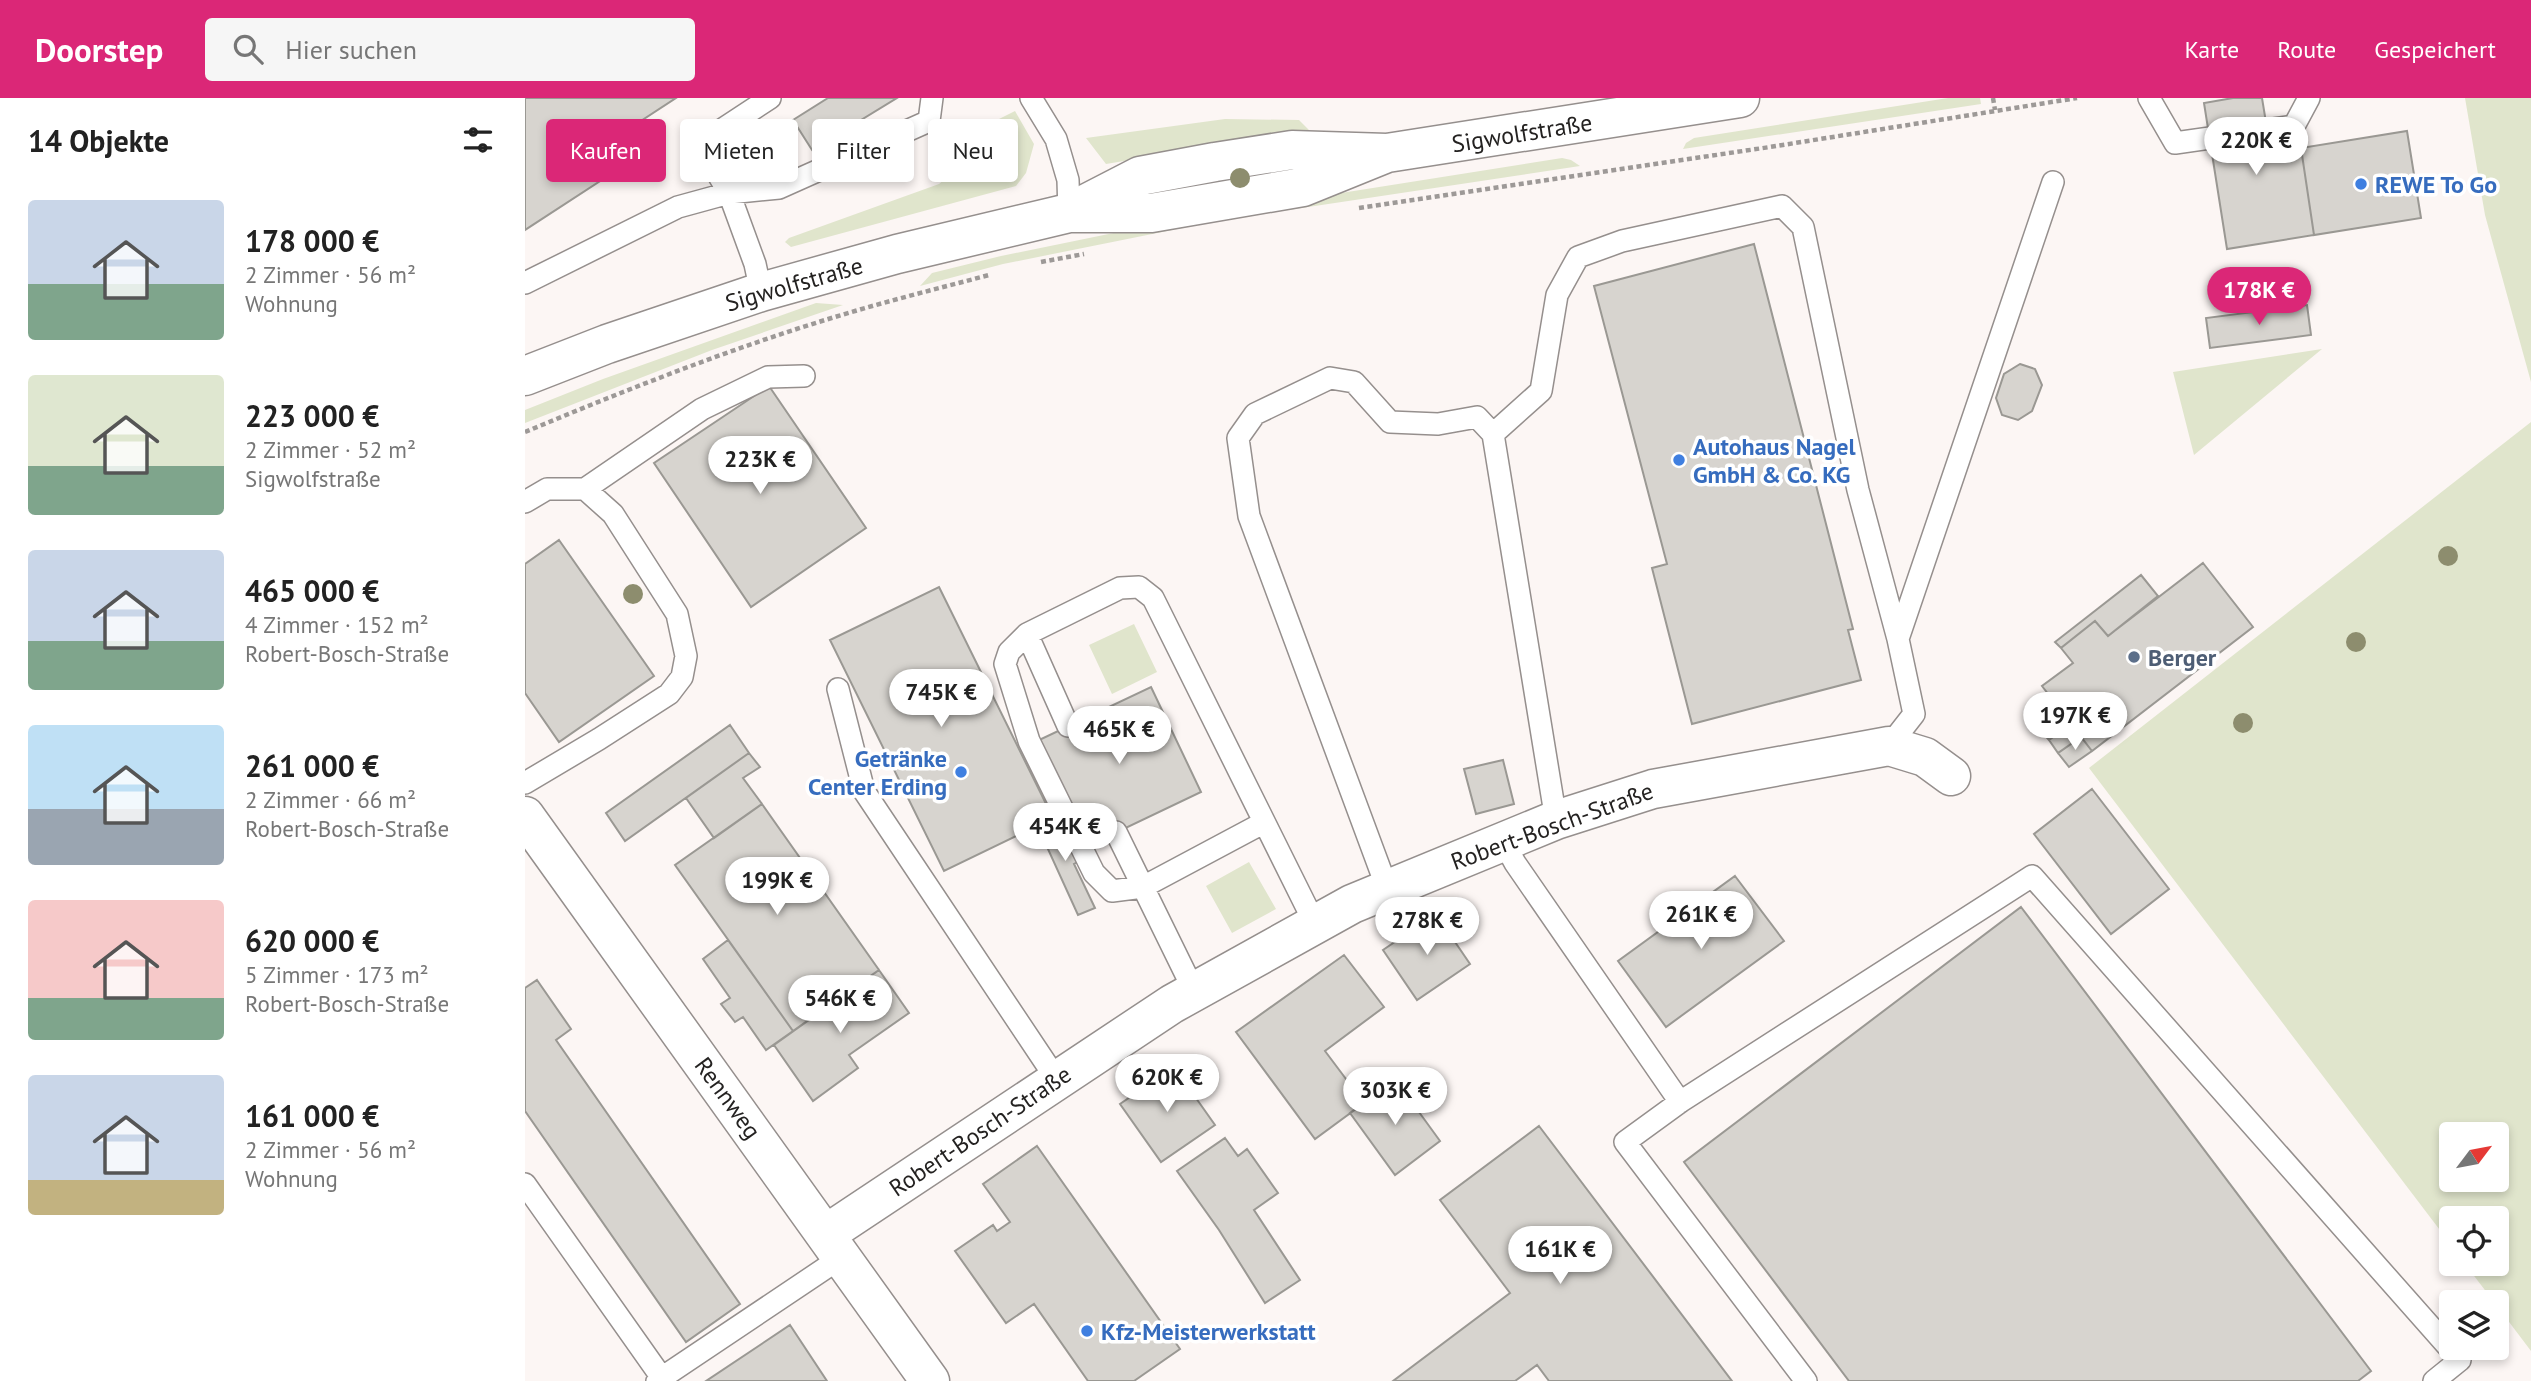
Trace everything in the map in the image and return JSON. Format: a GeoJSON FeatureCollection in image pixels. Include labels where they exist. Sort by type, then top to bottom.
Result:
{"type":"FeatureCollection","features":[{"type":"Feature","properties":{"kind":"street","name":"Sigwolfstraße"},"geometry":{"type":"LineString","coordinates":[[525,376],[607,344],[761,292],[980,232],[1069,213],[1151,213],[1303,187],[1387,153],[1740,98]]}},
{"type":"Feature","properties":{"kind":"street","name":"Robert-Bosch-Straße"},"geometry":{"type":"LineString","coordinates":[[834,1246],[1057,1080],[1193,991],[1387,888],[1556,820],[1653,789],[1889,746],[1925,757],[1951,776]]}},
{"type":"Feature","properties":{"kind":"street","name":"Rennweg"},"geometry":{"type":"LineString","coordinates":[[529,831],[930,1381]]}},
{"type":"Feature","properties":{"kind":"lane"},"geometry":{"type":"LineString","coordinates":[[761,292],[755,264],[729,193],[700,144],[770,98]]}},
{"type":"Feature","properties":{"kind":"lane"},"geometry":{"type":"LineString","coordinates":[[525,283],[677,207],[729,193],[779,188],[929,121],[932,98]]}},
{"type":"Feature","properties":{"kind":"lane"},"geometry":{"type":"LineString","coordinates":[[1031,98],[1056,139],[1068,180],[1069,213]]}},
{"type":"Feature","properties":{"kind":"lane"},"geometry":{"type":"LineString","coordinates":[[2149,98],[2175,143],[2294,126],[2309,98]]}},
{"type":"Feature","properties":{"kind":"lane"},"geometry":{"type":"LineString","coordinates":[[1898,639],[2053,182]]}},
{"type":"Feature","properties":{"kind":"lane"},"geometry":{"type":"LineString","coordinates":[[1493,434],[1541,391],[1557,295],[1578,257],[1622,241],[1782,206],[1803,227],[1858,490],[1898,639],[1914,714],[1889,746]]}},
{"type":"Feature","properties":{"kind":"lane"},"geometry":{"type":"LineString","coordinates":[[525,502],[547,489],[585,489],[702,409],[768,377],[804,376]]}},
{"type":"Feature","properties":{"kind":"lane"},"geometry":{"type":"LineString","coordinates":[[1387,888],[1249,516],[1238,438],[1255,414],[1330,378],[1354,382],[1390,422],[1438,424],[1477,417],[1493,434],[1556,820]]}},
{"type":"Feature","properties":{"kind":"lane"},"geometry":{"type":"LineString","coordinates":[[525,783],[669,694],[682,677],[686,656],[677,614],[613,514],[585,489]]}},
{"type":"Feature","properties":{"kind":"lane"},"geometry":{"type":"LineString","coordinates":[[1263,823],[1143,887],[1112,891],[1094,873],[1028,741],[1005,664],[1009,652],[1027,635],[1120,588],[1139,587],[1153,598],[1315,924]]}},
{"type":"Feature","properties":{"kind":"lane"},"geometry":{"type":"LineString","coordinates":[[1027,635],[1068,726]]}},
{"type":"Feature","properties":{"kind":"lane"},"geometry":{"type":"LineString","coordinates":[[838,689],[865,792],[1057,1080]]}},
{"type":"Feature","properties":{"kind":"lane"},"geometry":{"type":"LineString","coordinates":[[1116,832],[1193,991]]}},
{"type":"Feature","properties":{"kind":"lane"},"geometry":{"type":"LineString","coordinates":[[1503,841],[1680,1102]]}},
{"type":"Feature","properties":{"kind":"lane"},"geometry":{"type":"LineString","coordinates":[[1807,1381],[1626,1142],[1680,1102],[2032,876],[2460,1360],[2434,1381]]}},
{"type":"Feature","properties":{"kind":"lane"},"geometry":{"type":"LineString","coordinates":[[525,1184],[660,1379],[834,1246]]}},
{"type":"Feature","properties":{"kind":"path"},"geometry":{"type":"LineString","coordinates":[[1993,98],[1995,110]]}},
{"type":"Feature","properties":{"kind":"path"},"geometry":{"type":"LineString","coordinates":[[1350,210],[2077,98]]}},
{"type":"Feature","properties":{"kind":"path"},"geometry":{"type":"LineString","coordinates":[[1034,264],[1085,254]]}},
{"type":"Feature","properties":{"kind":"path"},"geometry":{"type":"LineString","coordinates":[[525,432],[648,381],[762,342],[855,311],[997,273]]}},
{"type":"Feature","properties":{"kind":"green space"},"geometry":{"type":"Polygon","coordinates":[[[1948,98],[1980,98],[1981,104],[1683,149],[1686,143],[1694,138],[1948,98]]]}},
{"type":"Feature","properties":{"kind":"green space"},"geometry":{"type":"Polygon","coordinates":[[[2465,98],[2531,98],[2531,382],[2485,215],[2465,98]]]}},
{"type":"Feature","properties":{"kind":"green space"},"geometry":{"type":"Polygon","coordinates":[[[1015,111],[1034,144],[1026,173],[1016,186],[791,247],[785,242],[789,238],[941,182],[1018,182],[1018,119],[999,119],[1015,111]]]}},
{"type":"Feature","properties":{"kind":"green space"},"geometry":{"type":"Polygon","coordinates":[[[1225,119],[1299,120],[1309,130],[1106,164],[1086,138],[1225,119]]]}},
{"type":"Feature","properties":{"kind":"green space"},"geometry":{"type":"Polygon","coordinates":[[[1562,158],[1580,166],[1236,218],[1234,210],[1562,158]]]}},
{"type":"Feature","properties":{"kind":"green space"},"geometry":{"type":"Polygon","coordinates":[[[1211,213],[1212,222],[1003,264],[920,286],[932,273],[1001,256],[1211,213]]]}},
{"type":"Feature","properties":{"kind":"green space"},"geometry":{"type":"Polygon","coordinates":[[[816,303],[843,305],[712,350],[525,423],[525,410],[603,379],[816,303]]]}},
{"type":"Feature","properties":{"kind":"green space"},"geometry":{"type":"Polygon","coordinates":[[[2322,349],[2194,455],[2173,372],[2322,349]]]}},
{"type":"Feature","properties":{"kind":"green space"},"geometry":{"type":"Polygon","coordinates":[[[2531,422],[2531,1351],[2509,1322],[2509,1290],[2485,1290],[2474,1276],[2509,1276],[2509,1206],[2439,1206],[2439,1229],[2089,768],[2531,422]]]}},
{"type":"Feature","properties":{"kind":"green space"},"geometry":{"type":"Polygon","coordinates":[[[1134,624],[1157,672],[1112,694],[1089,645],[1134,624]]]}},
{"type":"Feature","properties":{"kind":"green space"},"geometry":{"type":"Polygon","coordinates":[[[1249,862],[1276,909],[1232,933],[1206,886],[1249,862]]]}},
{"type":"Feature","properties":{"kind":"building"},"geometry":{"type":"Polygon","coordinates":[[[525,98],[676,98],[644,119],[546,119],[546,182],[599,182],[525,230],[525,98]]]}},
{"type":"Feature","properties":{"kind":"building"},"geometry":{"type":"Polygon","coordinates":[[[828,98],[897,98],[863,119],[812,119],[812,150],[798,128],[798,119],[795,119],[828,98]]]}},
{"type":"Feature","properties":{"kind":"building"},"geometry":{"type":"Polygon","coordinates":[[[2233,98],[2262,98],[2271,153],[2301,148],[2314,235],[2227,249],[2204,103],[2233,98]]]}},
{"type":"Feature","properties":{"kind":"building"},"geometry":{"type":"Polygon","coordinates":[[[2407,131],[2421,218],[2314,235],[2301,148],[2407,131]]]}},
{"type":"Feature","properties":{"kind":"building"},"geometry":{"type":"Polygon","coordinates":[[[1754,244],[1853,629],[1848,630],[1861,680],[1692,724],[1652,568],[1667,564],[1594,286],[1754,244]]]}},
{"type":"Feature","properties":{"kind":"building"},"geometry":{"type":"Polygon","coordinates":[[[2307,305],[2311,335],[2210,348],[2206,318],[2307,305]]]}},
{"type":"Feature","properties":{"kind":"building"},"geometry":{"type":"Polygon","coordinates":[[[2020,364],[2035,369],[2042,385],[2032,411],[2018,420],[2002,415],[1996,398],[2004,374],[2020,364]]]}},
{"type":"Feature","properties":{"kind":"building"},"geometry":{"type":"Polygon","coordinates":[[[769,386],[866,528],[751,607],[654,463],[769,386]]]}},
{"type":"Feature","properties":{"kind":"building"},"geometry":{"type":"Polygon","coordinates":[[[559,540],[654,676],[559,742],[525,693],[525,564],[559,540]]]}},
{"type":"Feature","properties":{"kind":"building"},"geometry":{"type":"Polygon","coordinates":[[[2203,563],[2253,627],[2092,751],[2042,686],[2073,663],[2061,648],[2095,621],[2108,636],[2203,563]]]}},
{"type":"Feature","properties":{"kind":"building"},"geometry":{"type":"Polygon","coordinates":[[[2141,575],[2158,596],[2108,636],[2095,621],[2061,648],[2055,642],[2141,575]]]}},
{"type":"Feature","properties":{"kind":"building"},"geometry":{"type":"Polygon","coordinates":[[[939,587],[1053,818],[944,871],[830,640],[939,587]]]}},
{"type":"Feature","properties":{"kind":"building"},"geometry":{"type":"Polygon","coordinates":[[[1151,687],[1201,792],[1088,846],[1037,741],[1151,687]]]}},
{"type":"Feature","properties":{"kind":"building"},"geometry":{"type":"Polygon","coordinates":[[[2061,710],[2071,723],[2049,740],[2038,727],[2061,710]]]}},
{"type":"Feature","properties":{"kind":"building"},"geometry":{"type":"Polygon","coordinates":[[[2071,723],[2081,737],[2058,753],[2049,740],[2071,723]]]}},
{"type":"Feature","properties":{"kind":"building"},"geometry":{"type":"Polygon","coordinates":[[[730,725],[749,753],[625,841],[606,813],[730,725]]]}},
{"type":"Feature","properties":{"kind":"building"},"geometry":{"type":"Polygon","coordinates":[[[2081,737],[2092,751],[2069,767],[2058,753],[2081,737]]]}},
{"type":"Feature","properties":{"kind":"building"},"geometry":{"type":"Polygon","coordinates":[[[749,753],[760,767],[743,778],[762,804],[714,838],[686,798],[749,753]]]}},
{"type":"Feature","properties":{"kind":"building"},"geometry":{"type":"Polygon","coordinates":[[[1503,760],[1514,804],[1476,814],[1464,769],[1503,760]]]}},
{"type":"Feature","properties":{"kind":"building"},"geometry":{"type":"Polygon","coordinates":[[[2092,789],[2169,889],[2111,934],[2034,834],[2092,789]]]}},
{"type":"Feature","properties":{"kind":"building"},"geometry":{"type":"Polygon","coordinates":[[[762,804],[879,970],[793,1031],[675,865],[762,804]]]}},
{"type":"Feature","properties":{"kind":"building"},"geometry":{"type":"Polygon","coordinates":[[[1053,818],[1059,829],[1064,827],[1080,861],[1074,864],[1095,908],[1078,915],[1043,838],[1024,832],[1053,818]]]}},
{"type":"Feature","properties":{"kind":"building"},"geometry":{"type":"Polygon","coordinates":[[[1735,876],[1784,941],[1666,1027],[1618,961],[1735,876]]]}},
{"type":"Feature","properties":{"kind":"building"},"geometry":{"type":"Polygon","coordinates":[[[2021,907],[2371,1371],[2358,1381],[1849,1381],[1684,1162],[2021,907]]]}},
{"type":"Feature","properties":{"kind":"building"},"geometry":{"type":"Polygon","coordinates":[[[1436,914],[1470,964],[1417,1000],[1383,950],[1436,914]]]}},
{"type":"Feature","properties":{"kind":"building"},"geometry":{"type":"Polygon","coordinates":[[[728,940],[793,1031],[766,1050],[743,1017],[735,1022],[721,1004],[730,998],[703,959],[728,940]]]}},
{"type":"Feature","properties":{"kind":"building"},"geometry":{"type":"Polygon","coordinates":[[[1344,955],[1384,1007],[1325,1051],[1364,1103],[1315,1139],[1236,1032],[1344,955]]]}},
{"type":"Feature","properties":{"kind":"building"},"geometry":{"type":"Polygon","coordinates":[[[879,970],[909,1013],[849,1055],[858,1068],[813,1101],[774,1045],[879,970]]]}},
{"type":"Feature","properties":{"kind":"building"},"geometry":{"type":"Polygon","coordinates":[[[537,980],[571,1029],[556,1040],[740,1304],[686,1342],[525,1111],[525,988],[537,980]]]}},
{"type":"Feature","properties":{"kind":"building"},"geometry":{"type":"Polygon","coordinates":[[[1174,1067],[1215,1125],[1161,1162],[1120,1104],[1174,1067]]]}},
{"type":"Feature","properties":{"kind":"building"},"geometry":{"type":"Polygon","coordinates":[[[1395,1079],[1440,1141],[1395,1175],[1350,1113],[1395,1079]]]}},
{"type":"Feature","properties":{"kind":"building"},"geometry":{"type":"Polygon","coordinates":[[[1539,1126],[1732,1381],[1549,1381],[1537,1365],[1515,1381],[1393,1381],[1510,1293],[1440,1200],[1539,1126]]]}},
{"type":"Feature","properties":{"kind":"building"},"geometry":{"type":"Polygon","coordinates":[[[1225,1138],[1238,1156],[1247,1149],[1278,1193],[1254,1210],[1300,1280],[1265,1303],[1219,1230],[1177,1171],[1225,1138]]]}},
{"type":"Feature","properties":{"kind":"building"},"geometry":{"type":"Polygon","coordinates":[[[1037,1146],[1180,1349],[1134,1381],[1088,1381],[1034,1304],[1006,1323],[955,1251],[993,1225],[997,1231],[1010,1222],[983,1184],[1037,1146]]]}},
{"type":"Feature","properties":{"kind":"building"},"geometry":{"type":"Polygon","coordinates":[[[790,1325],[827,1381],[706,1381],[790,1325]]]}},
{"type":"Feature","properties":{"kind":"place","name":"REWE To Go"},"geometry":{"type":"Point","coordinates":[2361,184]}},
{"type":"Feature","properties":{"kind":"place","name":"Autohaus Nagel GmbH & Co. KG"},"geometry":{"type":"Point","coordinates":[1679,460]}},
{"type":"Feature","properties":{"kind":"place","name":"Berger"},"geometry":{"type":"Point","coordinates":[2134,657]}},
{"type":"Feature","properties":{"kind":"place","name":"Getränke Center Erding"},"geometry":{"type":"Point","coordinates":[961,772]}},
{"type":"Feature","properties":{"kind":"place","name":"Kfz-Meisterwerkstatt"},"geometry":{"type":"Point","coordinates":[1087,1331]}}]}
